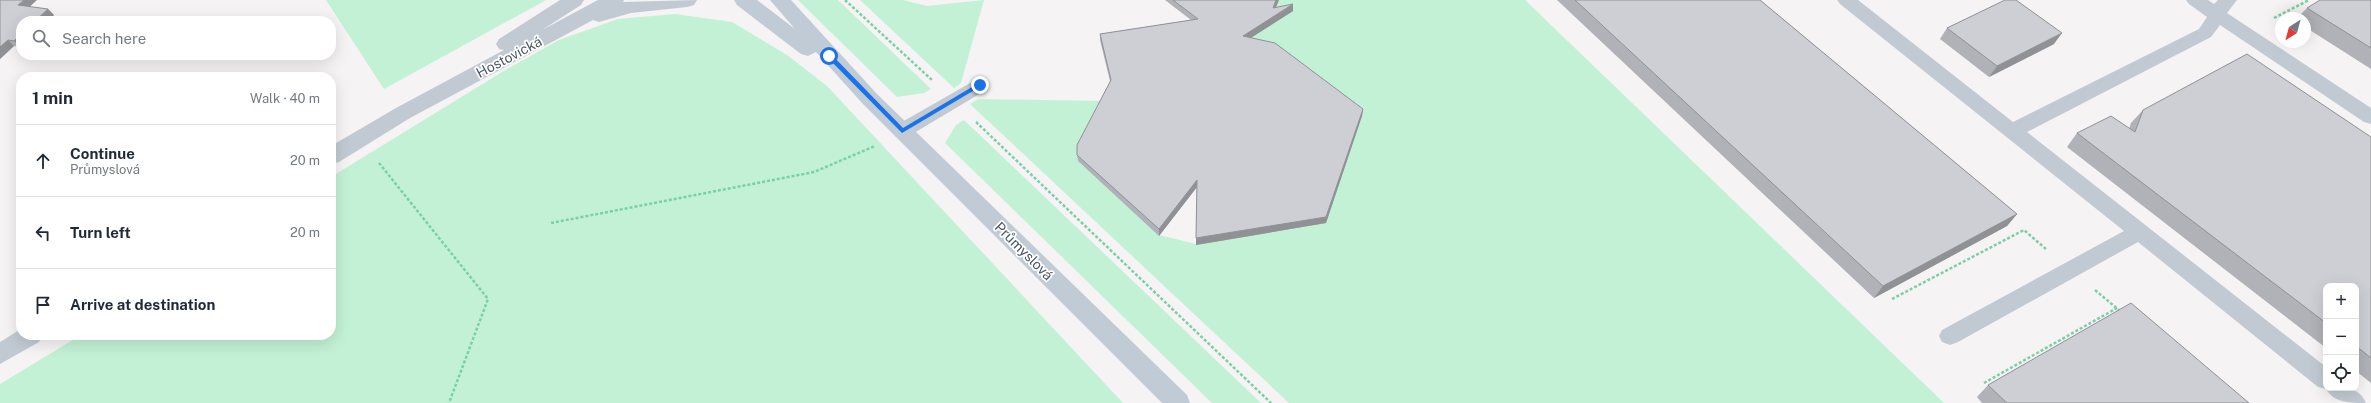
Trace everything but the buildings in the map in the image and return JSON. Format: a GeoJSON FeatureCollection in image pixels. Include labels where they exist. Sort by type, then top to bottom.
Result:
{"type":"FeatureCollection","features":[{"type":"Feature","properties":{"kind":"main road","name":"Průmyslová"},"geometry":{"type":"LineString","coordinates":[[780,0],[870,99],[1178,403]]}},
{"type":"Feature","properties":{"kind":"main road","name":"Průmyslová"},"geometry":{"type":"LineString","coordinates":[[750,4],[870,99]]}},
{"type":"Feature","properties":{"kind":"street","name":"Hostovická"},"geometry":{"type":"LineString","coordinates":[[336,153],[403,113],[574,0]]}},
{"type":"Feature","properties":{"kind":"street","name":"Hostovická"},"geometry":{"type":"LineString","coordinates":[[403,113],[614,0]]}},
{"type":"Feature","properties":{"kind":"street"},"geometry":{"type":"LineString","coordinates":[[551,34],[614,11],[687,0]]}},
{"type":"Feature","properties":{"kind":"street"},"geometry":{"type":"LineString","coordinates":[[731,0],[750,4]]}},
{"type":"Feature","properties":{"kind":"street"},"geometry":{"type":"LineString","coordinates":[[0,354],[23,340]]}},
{"type":"Feature","properties":{"kind":"lane"},"geometry":{"type":"LineString","coordinates":[[1846,0],[2323,378]]}},
{"type":"Feature","properties":{"kind":"lane"},"geometry":{"type":"LineString","coordinates":[[2195,0],[2218,17],[2371,117]]}},
{"type":"Feature","properties":{"kind":"lane"},"geometry":{"type":"LineString","coordinates":[[2012,131],[2205,33],[2218,17],[2220,9],[2228,0]]}},
{"type":"Feature","properties":{"kind":"lane"},"geometry":{"type":"LineString","coordinates":[[902,131],[980,85]]}},
{"type":"Feature","properties":{"kind":"lane"},"geometry":{"type":"LineString","coordinates":[[1950,336],[2139,232]]}},
{"type":"Feature","properties":{"kind":"lane"},"geometry":{"type":"LineString","coordinates":[[2340,391],[2355,403]]}},
{"type":"Feature","properties":{"kind":"path"},"geometry":{"type":"LineString","coordinates":[[845,0],[954,100],[1271,403]]}},
{"type":"Feature","properties":{"kind":"path"},"geometry":{"type":"LineString","coordinates":[[2244,34],[2309,0]]}},
{"type":"Feature","properties":{"kind":"path"},"geometry":{"type":"LineString","coordinates":[[551,224],[814,172],[876,146],[902,131]]}},
{"type":"Feature","properties":{"kind":"path"},"geometry":{"type":"LineString","coordinates":[[360,139],[488,299],[449,403]]}},
{"type":"Feature","properties":{"kind":"path"},"geometry":{"type":"LineString","coordinates":[[1984,383],[2116,308]]}},
{"type":"Feature","properties":{"kind":"green space"},"geometry":{"type":"Polygon","coordinates":[[[326,0],[546,0],[384,89],[326,0]]]}},
{"type":"Feature","properties":{"kind":"green space"},"geometry":{"type":"Polygon","coordinates":[[[798,0],[838,0],[931,89],[924,93],[897,97],[798,0]]]}},
{"type":"Feature","properties":{"kind":"green space"},"geometry":{"type":"Polygon","coordinates":[[[860,0],[903,0],[927,6],[984,0],[961,83],[954,88],[860,0]]]}},
{"type":"Feature","properties":{"kind":"green space"},"geometry":{"type":"Polygon","coordinates":[[[1279,0],[1525,0],[1944,403],[1289,403],[970,104],[978,99],[1104,101],[1089,171],[1159,235],[1196,244],[1305,227],[1331,207],[1243,43],[1267,27],[1279,0]]]}},
{"type":"Feature","properties":{"kind":"green space"},"geometry":{"type":"Polygon","coordinates":[[[675,14],[732,22],[787,55],[827,86],[1123,403],[0,403],[0,384],[73,340],[336,340],[336,174],[507,69],[559,40],[618,19],[675,14]]]}},
{"type":"Feature","properties":{"kind":"green space"},"geometry":{"type":"Polygon","coordinates":[[[964,120],[1261,403],[1212,403],[945,143],[956,125],[964,120]]]}},
{"type":"Feature","properties":{"kind":"route"},"geometry":{"type":"LineString","coordinates":[[829,56],[902,131],[980,85]]}}]}
